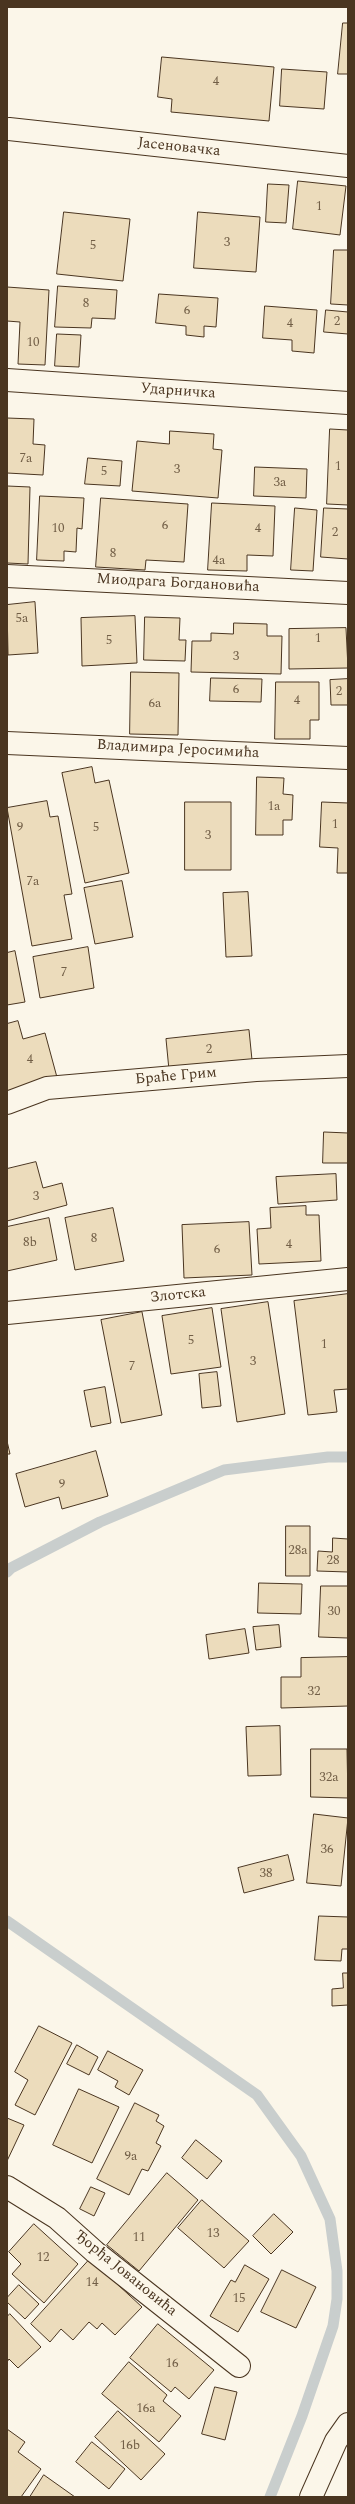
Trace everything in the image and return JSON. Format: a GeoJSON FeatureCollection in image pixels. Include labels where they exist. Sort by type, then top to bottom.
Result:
{"type":"FeatureCollection","features":[{"type":"Feature","properties":{"kind":"street","name":"Јасеновачка"},"geometry":{"type":"LineString","coordinates":[[9,129],[348,166]]}},
{"type":"Feature","properties":{"kind":"street","name":"Ударничка"},"geometry":{"type":"LineString","coordinates":[[7,380],[348,403]]}},
{"type":"Feature","properties":{"kind":"street","name":"Миодрага Богдановића"},"geometry":{"type":"LineString","coordinates":[[7,576],[348,593]]}},
{"type":"Feature","properties":{"kind":"street","name":"Владимира Јеросимића"},"geometry":{"type":"LineString","coordinates":[[7,743],[348,758]]}},
{"type":"Feature","properties":{"kind":"street","name":"Браће Грим"},"geometry":{"type":"LineString","coordinates":[[7,1103],[47,1088],[256,1070],[348,1066]]}},
{"type":"Feature","properties":{"kind":"street","name":"Злотска"},"geometry":{"type":"LineString","coordinates":[[7,1313],[348,1279]]}},
{"type":"Feature","properties":{"kind":"street","name":"Ђорђа Јовановића"},"geometry":{"type":"LineString","coordinates":[[7,2187],[57,2218],[95,2252],[239,2366]]}},
{"type":"Feature","properties":{"kind":"street"},"geometry":{"type":"LineString","coordinates":[[311,2497],[336,2441],[348,2424]]}},
{"type":"Feature","properties":{"kind":"building"},"geometry":{"type":"Polygon","coordinates":[[[343,23],[348,23],[348,74],[338,74],[343,23]]]}},
{"type":"Feature","properties":{"kind":"building"},"geometry":{"type":"Polygon","coordinates":[[[162,57],[274,67],[269,121],[171,112],[172,99],[158,97],[162,57]]]}},
{"type":"Feature","properties":{"kind":"building"},"geometry":{"type":"Polygon","coordinates":[[[282,69],[327,72],[324,109],[280,106],[282,69]]]}},
{"type":"Feature","properties":{"kind":"building"},"geometry":{"type":"Polygon","coordinates":[[[298,181],[346,186],[340,235],[293,229],[298,181]]]}},
{"type":"Feature","properties":{"kind":"building"},"geometry":{"type":"Polygon","coordinates":[[[268,184],[289,185],[286,223],[266,222],[268,184]]]}},
{"type":"Feature","properties":{"kind":"building"},"geometry":{"type":"Polygon","coordinates":[[[64,212],[130,219],[123,281],[57,274],[64,212]]]}},
{"type":"Feature","properties":{"kind":"building"},"geometry":{"type":"Polygon","coordinates":[[[198,212],[260,217],[256,272],[194,268],[198,212]]]}},
{"type":"Feature","properties":{"kind":"building"},"geometry":{"type":"Polygon","coordinates":[[[334,250],[348,250],[348,305],[331,304],[334,250]]]}},
{"type":"Feature","properties":{"kind":"building"},"geometry":{"type":"Polygon","coordinates":[[[58,286],[117,290],[115,319],[92,318],[91,328],[55,327],[58,286]]]}},
{"type":"Feature","properties":{"kind":"building"},"geometry":{"type":"Polygon","coordinates":[[[7,287],[49,290],[45,365],[18,364],[20,322],[7,321],[7,287]]]}},
{"type":"Feature","properties":{"kind":"building"},"geometry":{"type":"Polygon","coordinates":[[[159,294],[218,298],[216,327],[204,326],[204,337],[186,335],[186,326],[156,323],[159,294]]]}},
{"type":"Feature","properties":{"kind":"building"},"geometry":{"type":"Polygon","coordinates":[[[265,306],[317,310],[314,353],[292,351],[292,340],[263,338],[265,306]]]}},
{"type":"Feature","properties":{"kind":"building"},"geometry":{"type":"Polygon","coordinates":[[[326,310],[348,312],[348,334],[324,332],[326,310]]]}},
{"type":"Feature","properties":{"kind":"building"},"geometry":{"type":"Polygon","coordinates":[[[57,334],[81,335],[79,367],[55,366],[57,334]]]}},
{"type":"Feature","properties":{"kind":"building"},"geometry":{"type":"Polygon","coordinates":[[[7,418],[34,419],[33,444],[45,445],[43,475],[7,473],[7,418]]]}},
{"type":"Feature","properties":{"kind":"building"},"geometry":{"type":"Polygon","coordinates":[[[330,429],[348,430],[348,505],[327,504],[330,429]]]}},
{"type":"Feature","properties":{"kind":"building"},"geometry":{"type":"Polygon","coordinates":[[[170,431],[214,434],[213,449],[222,450],[218,498],[132,491],[137,441],[169,444],[170,431]]]}},
{"type":"Feature","properties":{"kind":"building"},"geometry":{"type":"Polygon","coordinates":[[[88,458],[122,461],[120,486],[85,484],[88,458]]]}},
{"type":"Feature","properties":{"kind":"building"},"geometry":{"type":"Polygon","coordinates":[[[255,467],[307,469],[306,498],[254,496],[255,467]]]}},
{"type":"Feature","properties":{"kind":"building"},"geometry":{"type":"Polygon","coordinates":[[[7,486],[30,487],[28,564],[7,563],[7,486]]]}},
{"type":"Feature","properties":{"kind":"building"},"geometry":{"type":"Polygon","coordinates":[[[40,496],[84,498],[82,529],[77,528],[76,552],[64,551],[64,561],[37,560],[40,496]]]}},
{"type":"Feature","properties":{"kind":"building"},"geometry":{"type":"Polygon","coordinates":[[[101,498],[188,504],[184,562],[146,560],[145,570],[96,567],[101,498]]]}},
{"type":"Feature","properties":{"kind":"building"},"geometry":{"type":"Polygon","coordinates":[[[212,503],[275,506],[273,556],[247,555],[247,571],[208,570],[212,503]]]}},
{"type":"Feature","properties":{"kind":"building"},"geometry":{"type":"Polygon","coordinates":[[[295,508],[317,510],[313,571],[291,570],[295,508]]]}},
{"type":"Feature","properties":{"kind":"building"},"geometry":{"type":"Polygon","coordinates":[[[324,508],[348,509],[348,559],[321,557],[324,508]]]}},
{"type":"Feature","properties":{"kind":"building"},"geometry":{"type":"Polygon","coordinates":[[[35,602],[38,653],[8,655],[7,605],[35,602]]]}},
{"type":"Feature","properties":{"kind":"building"},"geometry":{"type":"Polygon","coordinates":[[[135,616],[137,663],[82,666],[81,618],[135,616]]]}},
{"type":"Feature","properties":{"kind":"building"},"geometry":{"type":"Polygon","coordinates":[[[145,617],[180,618],[179,640],[186,640],[185,661],[144,660],[145,617]]]}},
{"type":"Feature","properties":{"kind":"building"},"geometry":{"type":"Polygon","coordinates":[[[234,623],[267,624],[267,636],[282,636],[281,674],[191,672],[192,641],[211,641],[211,633],[233,634],[234,623]]]}},
{"type":"Feature","properties":{"kind":"building"},"geometry":{"type":"Polygon","coordinates":[[[346,628],[348,668],[289,669],[289,629],[346,628]]]}},
{"type":"Feature","properties":{"kind":"building"},"geometry":{"type":"Polygon","coordinates":[[[131,672],[179,673],[178,735],[130,734],[131,672]]]}},
{"type":"Feature","properties":{"kind":"building"},"geometry":{"type":"Polygon","coordinates":[[[211,678],[262,679],[261,702],[210,701],[211,678]]]}},
{"type":"Feature","properties":{"kind":"building"},"geometry":{"type":"Polygon","coordinates":[[[348,679],[348,705],[331,705],[330,680],[348,679]]]}},
{"type":"Feature","properties":{"kind":"building"},"geometry":{"type":"Polygon","coordinates":[[[276,682],[319,682],[319,720],[310,720],[310,739],[275,739],[276,682]]]}},
{"type":"Feature","properties":{"kind":"building"},"geometry":{"type":"Polygon","coordinates":[[[92,767],[95,783],[109,780],[129,873],[85,883],[62,773],[92,767]]]}},
{"type":"Feature","properties":{"kind":"building"},"geometry":{"type":"Polygon","coordinates":[[[257,777],[284,778],[283,794],[293,795],[292,820],[283,820],[283,835],[256,835],[257,777]]]}},
{"type":"Feature","properties":{"kind":"building"},"geometry":{"type":"Polygon","coordinates":[[[47,801],[50,817],[58,816],[72,894],[64,895],[72,939],[32,946],[7,808],[47,801]]]}},
{"type":"Feature","properties":{"kind":"building"},"geometry":{"type":"Polygon","coordinates":[[[185,802],[231,802],[231,870],[185,870],[185,802]]]}},
{"type":"Feature","properties":{"kind":"building"},"geometry":{"type":"Polygon","coordinates":[[[322,802],[348,803],[348,873],[337,873],[338,848],[320,847],[322,802]]]}},
{"type":"Feature","properties":{"kind":"building"},"geometry":{"type":"Polygon","coordinates":[[[122,881],[133,937],[95,944],[84,888],[122,881]]]}},
{"type":"Feature","properties":{"kind":"building"},"geometry":{"type":"Polygon","coordinates":[[[248,892],[252,956],[226,957],[223,893],[248,892]]]}},
{"type":"Feature","properties":{"kind":"building"},"geometry":{"type":"Polygon","coordinates":[[[88,947],[94,988],[40,998],[33,957],[88,947]]]}},
{"type":"Feature","properties":{"kind":"building"},"geometry":{"type":"Polygon","coordinates":[[[15,951],[25,1002],[7,1005],[7,953],[15,951]]]}},
{"type":"Feature","properties":{"kind":"building"},"geometry":{"type":"Polygon","coordinates":[[[18,1021],[23,1039],[45,1033],[58,1081],[7,1096],[7,1024],[18,1021]]]}},
{"type":"Feature","properties":{"kind":"building"},"geometry":{"type":"Polygon","coordinates":[[[249,1030],[252,1060],[169,1070],[166,1039],[249,1030]]]}},
{"type":"Feature","properties":{"kind":"building"},"geometry":{"type":"Polygon","coordinates":[[[324,1132],[348,1133],[348,1163],[323,1163],[324,1132]]]}},
{"type":"Feature","properties":{"kind":"building"},"geometry":{"type":"Polygon","coordinates":[[[36,1162],[43,1188],[62,1183],[67,1205],[7,1221],[7,1169],[36,1162]]]}},
{"type":"Feature","properties":{"kind":"building"},"geometry":{"type":"Polygon","coordinates":[[[336,1174],[337,1200],[278,1204],[276,1177],[336,1174]]]}},
{"type":"Feature","properties":{"kind":"building"},"geometry":{"type":"Polygon","coordinates":[[[306,1206],[306,1215],[319,1215],[321,1261],[259,1264],[257,1229],[271,1228],[270,1208],[306,1206]]]}},
{"type":"Feature","properties":{"kind":"building"},"geometry":{"type":"Polygon","coordinates":[[[113,1208],[124,1261],[75,1270],[65,1218],[113,1208]]]}},
{"type":"Feature","properties":{"kind":"building"},"geometry":{"type":"Polygon","coordinates":[[[49,1218],[57,1260],[7,1271],[7,1227],[49,1218]]]}},
{"type":"Feature","properties":{"kind":"building"},"geometry":{"type":"Polygon","coordinates":[[[249,1222],[252,1275],[184,1278],[182,1225],[249,1222]]]}},
{"type":"Feature","properties":{"kind":"building"},"geometry":{"type":"Polygon","coordinates":[[[348,1294],[348,1389],[334,1390],[337,1412],[308,1415],[294,1301],[348,1294]]]}},
{"type":"Feature","properties":{"kind":"building"},"geometry":{"type":"Polygon","coordinates":[[[268,1302],[285,1414],[237,1422],[221,1309],[268,1302]]]}},
{"type":"Feature","properties":{"kind":"building"},"geometry":{"type":"Polygon","coordinates":[[[212,1308],[221,1367],[171,1374],[162,1316],[212,1308]]]}},
{"type":"Feature","properties":{"kind":"building"},"geometry":{"type":"Polygon","coordinates":[[[142,1312],[162,1415],[121,1423],[101,1320],[142,1312]]]}},
{"type":"Feature","properties":{"kind":"building"},"geometry":{"type":"Polygon","coordinates":[[[217,1372],[221,1406],[202,1408],[199,1374],[217,1372]]]}},
{"type":"Feature","properties":{"kind":"building"},"geometry":{"type":"Polygon","coordinates":[[[105,1387],[111,1423],[91,1427],[84,1391],[105,1387]]]}},
{"type":"Feature","properties":{"kind":"building"},"geometry":{"type":"Polygon","coordinates":[[[7,1441],[10,1454],[7,1454],[7,1441]]]}},
{"type":"Feature","properties":{"kind":"building"},"geometry":{"type":"Polygon","coordinates":[[[96,1451],[108,1496],[62,1509],[59,1497],[25,1507],[16,1474],[96,1451]]]}},
{"type":"Feature","properties":{"kind":"building"},"geometry":{"type":"Polygon","coordinates":[[[286,1526],[310,1526],[310,1576],[286,1576],[286,1526]]]}},
{"type":"Feature","properties":{"kind":"building"},"geometry":{"type":"Polygon","coordinates":[[[333,1538],[348,1539],[348,1572],[317,1571],[318,1551],[332,1552],[333,1538]]]}},
{"type":"Feature","properties":{"kind":"building"},"geometry":{"type":"Polygon","coordinates":[[[259,1583],[302,1584],[301,1614],[258,1613],[259,1583]]]}},
{"type":"Feature","properties":{"kind":"building"},"geometry":{"type":"Polygon","coordinates":[[[321,1586],[348,1586],[348,1638],[319,1637],[321,1586]]]}},
{"type":"Feature","properties":{"kind":"building"},"geometry":{"type":"Polygon","coordinates":[[[279,1625],[281,1647],[256,1650],[253,1627],[279,1625]]]}},
{"type":"Feature","properties":{"kind":"building"},"geometry":{"type":"Polygon","coordinates":[[[245,1629],[249,1653],[209,1659],[206,1635],[245,1629]]]}},
{"type":"Feature","properties":{"kind":"building"},"geometry":{"type":"Polygon","coordinates":[[[348,1657],[348,1706],[281,1708],[281,1677],[301,1677],[301,1658],[348,1657]]]}},
{"type":"Feature","properties":{"kind":"building"},"geometry":{"type":"Polygon","coordinates":[[[280,1726],[281,1775],[248,1776],[246,1727],[280,1726]]]}},
{"type":"Feature","properties":{"kind":"building"},"geometry":{"type":"Polygon","coordinates":[[[311,1749],[347,1749],[348,1798],[311,1797],[311,1749]]]}},
{"type":"Feature","properties":{"kind":"building"},"geometry":{"type":"Polygon","coordinates":[[[314,1814],[348,1818],[341,1886],[307,1883],[314,1814]]]}},
{"type":"Feature","properties":{"kind":"building"},"geometry":{"type":"Polygon","coordinates":[[[288,1855],[294,1880],[244,1893],[238,1868],[288,1855]]]}},
{"type":"Feature","properties":{"kind":"building"},"geometry":{"type":"Polygon","coordinates":[[[319,1916],[348,1917],[348,1949],[342,1949],[341,1961],[315,1960],[319,1916]]]}},
{"type":"Feature","properties":{"kind":"building"},"geometry":{"type":"Polygon","coordinates":[[[343,1973],[348,1973],[348,2005],[332,2006],[332,1989],[343,1988],[343,1973]]]}},
{"type":"Feature","properties":{"kind":"building"},"geometry":{"type":"Polygon","coordinates":[[[39,2026],[72,2043],[35,2115],[15,2105],[28,2080],[15,2072],[39,2026]]]}},
{"type":"Feature","properties":{"kind":"building"},"geometry":{"type":"Polygon","coordinates":[[[77,2045],[98,2057],[89,2075],[67,2064],[77,2045]]]}},
{"type":"Feature","properties":{"kind":"building"},"geometry":{"type":"Polygon","coordinates":[[[108,2051],[143,2070],[129,2095],[115,2087],[118,2081],[98,2070],[108,2051]]]}},
{"type":"Feature","properties":{"kind":"building"},"geometry":{"type":"Polygon","coordinates":[[[79,2089],[119,2107],[92,2163],[53,2145],[79,2089]]]}},
{"type":"Feature","properties":{"kind":"building"},"geometry":{"type":"Polygon","coordinates":[[[135,2103],[159,2115],[156,2121],[164,2126],[156,2143],[161,2146],[148,2171],[142,2169],[129,2195],[97,2179],[135,2103]]]}},
{"type":"Feature","properties":{"kind":"building"},"geometry":{"type":"Polygon","coordinates":[[[7,2118],[24,2125],[7,2161],[7,2118]]]}},
{"type":"Feature","properties":{"kind":"building"},"geometry":{"type":"Polygon","coordinates":[[[196,2140],[222,2161],[207,2179],[182,2158],[196,2140]]]}},
{"type":"Feature","properties":{"kind":"building"},"geometry":{"type":"Polygon","coordinates":[[[167,2173],[198,2200],[139,2271],[107,2245],[167,2173]]]}},
{"type":"Feature","properties":{"kind":"building"},"geometry":{"type":"Polygon","coordinates":[[[91,2187],[105,2193],[94,2216],[80,2209],[91,2187]]]}},
{"type":"Feature","properties":{"kind":"building"},"geometry":{"type":"Polygon","coordinates":[[[202,2200],[249,2241],[224,2268],[178,2228],[202,2200]]]}},
{"type":"Feature","properties":{"kind":"building"},"geometry":{"type":"Polygon","coordinates":[[[274,2214],[293,2232],[271,2254],[253,2236],[274,2214]]]}},
{"type":"Feature","properties":{"kind":"building"},"geometry":{"type":"Polygon","coordinates":[[[34,2224],[78,2264],[44,2303],[12,2274],[21,2264],[9,2252],[34,2224]]]}},
{"type":"Feature","properties":{"kind":"building"},"geometry":{"type":"Polygon","coordinates":[[[90,2259],[142,2307],[115,2335],[102,2323],[97,2329],[89,2322],[73,2340],[61,2329],[50,2342],[31,2324],[90,2259]]]}},
{"type":"Feature","properties":{"kind":"building"},"geometry":{"type":"Polygon","coordinates":[[[245,2265],[269,2279],[238,2332],[210,2316],[231,2280],[235,2282],[245,2265]]]}},
{"type":"Feature","properties":{"kind":"building"},"geometry":{"type":"Polygon","coordinates":[[[282,2270],[316,2287],[296,2328],[261,2312],[282,2270]]]}},
{"type":"Feature","properties":{"kind":"building"},"geometry":{"type":"Polygon","coordinates":[[[19,2285],[39,2304],[25,2319],[7,2302],[7,2298],[19,2285]]]}},
{"type":"Feature","properties":{"kind":"building"},"geometry":{"type":"Polygon","coordinates":[[[10,2314],[41,2347],[18,2368],[9,2359],[7,2362],[7,2317],[10,2314]]]}},
{"type":"Feature","properties":{"kind":"building"},"geometry":{"type":"Polygon","coordinates":[[[158,2324],[214,2370],[189,2399],[175,2387],[171,2392],[130,2358],[158,2324]]]}},
{"type":"Feature","properties":{"kind":"building"},"geometry":{"type":"Polygon","coordinates":[[[129,2362],[167,2395],[163,2401],[181,2416],[159,2442],[102,2394],[129,2362]]]}},
{"type":"Feature","properties":{"kind":"building"},"geometry":{"type":"Polygon","coordinates":[[[215,2387],[237,2392],[225,2440],[202,2434],[215,2387]]]}},
{"type":"Feature","properties":{"kind":"building"},"geometry":{"type":"Polygon","coordinates":[[[118,2411],[165,2454],[141,2480],[95,2437],[118,2411]]]}},
{"type":"Feature","properties":{"kind":"building"},"geometry":{"type":"Polygon","coordinates":[[[7,2429],[25,2442],[18,2452],[41,2469],[21,2497],[7,2497],[7,2429]]]}},
{"type":"Feature","properties":{"kind":"building"},"geometry":{"type":"Polygon","coordinates":[[[92,2442],[125,2469],[109,2489],[76,2462],[92,2442]]]}},
{"type":"Feature","properties":{"kind":"building"},"geometry":{"type":"Polygon","coordinates":[[[44,2475],[75,2497],[30,2497],[44,2475]]]}},
{"type":"Feature","properties":{"kind":"waterway"},"geometry":{"type":"LineString","coordinates":[[7,1572],[11,1568],[100,1522],[224,1470],[328,1457],[348,1457]]}},
{"type":"Feature","properties":{"kind":"waterway"},"geometry":{"type":"LineString","coordinates":[[7,1921],[257,2095],[301,2156],[330,2219],[337,2271],[337,2299],[333,2326],[302,2416],[270,2497]]}}]}
